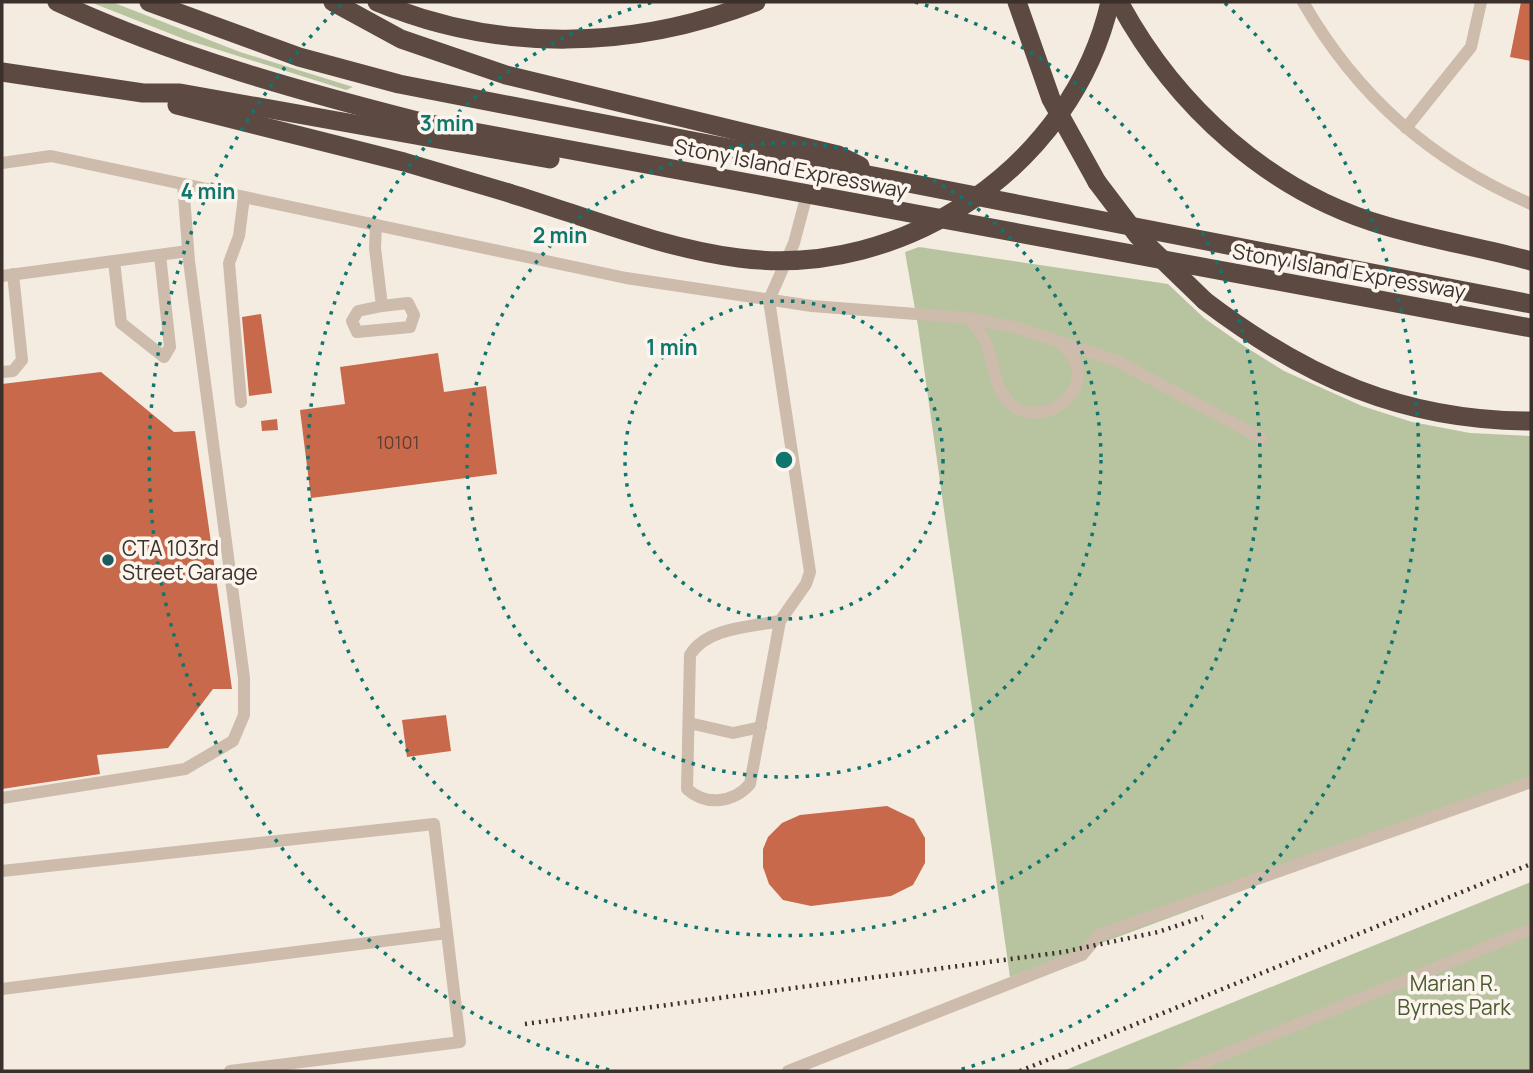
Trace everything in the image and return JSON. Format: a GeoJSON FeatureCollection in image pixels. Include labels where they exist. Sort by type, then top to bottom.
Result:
{"type":"FeatureCollection","features":[{"type":"Feature","properties":{"kind":"highway","name":"Stony Island Expressway"},"geometry":{"type":"LineString","coordinates":[[57,2],[176,52],[256,78],[425,123],[1531,328]]}},
{"type":"Feature","properties":{"kind":"highway","name":"Stony Island Expressway"},"geometry":{"type":"LineString","coordinates":[[149,2],[299,57],[398,84],[1531,304]]}},
{"type":"Feature","properties":{"kind":"highway"},"geometry":{"type":"LineString","coordinates":[[333,2],[401,39],[506,75],[838,155],[886,178]]}},
{"type":"Feature","properties":{"kind":"highway"},"geometry":{"type":"LineString","coordinates":[[377,2],[407,14],[480,32],[573,40],[661,30],[755,2]]}},
{"type":"Feature","properties":{"kind":"highway"},"geometry":{"type":"LineString","coordinates":[[1017,2],[1051,99],[1097,182],[1138,236],[1205,301],[1255,339],[1304,366],[1359,391],[1395,403],[1463,418],[1531,421]]}},
{"type":"Feature","properties":{"kind":"highway"},"geometry":{"type":"LineString","coordinates":[[143,93],[181,106],[404,162],[661,240],[741,259],[800,260],[841,256],[884,244],[959,211],[1028,153],[1054,122],[1078,85],[1097,45],[1110,2]]}},
{"type":"Feature","properties":{"kind":"highway"},"geometry":{"type":"LineString","coordinates":[[1119,2],[1165,73],[1189,102],[1245,153],[1275,174],[1342,211],[1385,226],[1531,261]]}},
{"type":"Feature","properties":{"kind":"highway"},"geometry":{"type":"LineString","coordinates":[[2,71],[143,93],[180,93],[563,161],[627,160]]}},
{"type":"Feature","properties":{"kind":"street"},"geometry":{"type":"LineString","coordinates":[[1303,2],[1351,73],[1406,128],[1454,166],[1531,204]]}},
{"type":"Feature","properties":{"kind":"street"},"geometry":{"type":"LineString","coordinates":[[1406,128],[1471,47],[1480,2]]}},
{"type":"Feature","properties":{"kind":"street"},"geometry":{"type":"LineString","coordinates":[[2,163],[51,156],[626,278],[769,300],[968,318],[1018,328],[1116,361],[1261,438]]}},
{"type":"Feature","properties":{"kind":"street"},"geometry":{"type":"LineString","coordinates":[[2,798],[185,769],[233,741],[244,715],[244,678],[188,251],[183,184]]}},
{"type":"Feature","properties":{"kind":"street"},"geometry":{"type":"LineString","coordinates":[[780,621],[713,635],[697,644],[690,655],[687,789],[694,795],[726,800],[740,795],[750,784],[780,621],[806,584],[810,572],[769,300],[794,243],[807,194]]}},
{"type":"Feature","properties":{"kind":"street"},"geometry":{"type":"LineString","coordinates":[[240,402],[229,263],[239,236],[244,197]]}},
{"type":"Feature","properties":{"kind":"street"},"geometry":{"type":"LineString","coordinates":[[376,225],[374,248],[382,306]]}},
{"type":"Feature","properties":{"kind":"street"},"geometry":{"type":"LineString","coordinates":[[2,372],[13,371],[22,360],[7,275],[188,251]]}},
{"type":"Feature","properties":{"kind":"street"},"geometry":{"type":"LineString","coordinates":[[114,261],[121,323],[164,357],[170,347],[160,255]]}},
{"type":"Feature","properties":{"kind":"street"},"geometry":{"type":"LineString","coordinates":[[1353,295],[1358,271]]}},
{"type":"Feature","properties":{"kind":"street"},"geometry":{"type":"LineString","coordinates":[[408,303],[414,315],[410,327],[357,332],[352,321],[358,311],[382,306],[408,303]]}},
{"type":"Feature","properties":{"kind":"street"},"geometry":{"type":"LineString","coordinates":[[968,318],[988,346],[997,384],[1005,399],[1017,409],[1034,415],[1051,411],[1065,403],[1074,387],[1077,374],[1074,359],[1058,341]]}},
{"type":"Feature","properties":{"kind":"street"},"geometry":{"type":"LineString","coordinates":[[689,723],[733,733],[761,727]]}},
{"type":"Feature","properties":{"kind":"street"},"geometry":{"type":"LineString","coordinates":[[788,1071],[1082,955],[1099,935],[1531,782]]}},
{"type":"Feature","properties":{"kind":"street"},"geometry":{"type":"LineString","coordinates":[[2,871],[434,824],[460,1042],[230,1071]]}},
{"type":"Feature","properties":{"kind":"street"},"geometry":{"type":"LineString","coordinates":[[1183,1071],[1531,929]]}},
{"type":"Feature","properties":{"kind":"street"},"geometry":{"type":"LineString","coordinates":[[2,989],[447,933]]}},
{"type":"Feature","properties":{"kind":"green space"},"geometry":{"type":"Polygon","coordinates":[[[90,2],[112,2],[240,52],[353,87],[346,90],[184,39],[90,2]]]}},
{"type":"Feature","properties":{"kind":"green space"},"geometry":{"type":"Polygon","coordinates":[[[919,247],[1168,284],[1204,318],[1244,346],[1284,371],[1362,406],[1412,422],[1470,433],[1531,436],[1531,787],[1376,841],[1010,977],[918,326],[905,252],[919,247]]]}},
{"type":"Feature","properties":{"kind":"green space","name":"Marian R. Byrnes Park"},"geometry":{"type":"Polygon","coordinates":[[[1531,882],[1531,1071],[1063,1071],[1531,882]]]}},
{"type":"Feature","properties":{"kind":"building"},"geometry":{"type":"Polygon","coordinates":[[[1521,2],[1531,2],[1531,61],[1510,57],[1521,2]]]}},
{"type":"Feature","properties":{"kind":"building"},"geometry":{"type":"Polygon","coordinates":[[[261,314],[272,393],[249,396],[242,317],[261,314]]]}},
{"type":"Feature","properties":{"kind":"building"},"geometry":{"type":"Polygon","coordinates":[[[438,353],[444,392],[486,386],[497,474],[311,498],[300,410],[345,404],[340,367],[438,353]]]}},
{"type":"Feature","properties":{"kind":"building","name":"CTA 103rd Street Garage"},"geometry":{"type":"Polygon","coordinates":[[[101,372],[174,432],[195,431],[232,689],[213,689],[168,748],[97,755],[100,774],[2,789],[2,384],[101,372]]]}},
{"type":"Feature","properties":{"kind":"building"},"geometry":{"type":"Polygon","coordinates":[[[277,419],[278,430],[262,431],[261,421],[277,419]]]}},
{"type":"Feature","properties":{"kind":"building"},"geometry":{"type":"Polygon","coordinates":[[[446,715],[451,751],[407,757],[402,720],[446,715]]]}},
{"type":"Feature","properties":{"kind":"building"},"geometry":{"type":"Polygon","coordinates":[[[887,806],[914,819],[925,838],[925,863],[913,885],[891,896],[811,906],[783,900],[769,884],[763,867],[763,849],[768,837],[782,823],[800,815],[887,806]]]}},
{"type":"Feature","properties":{"kind":"railway"},"geometry":{"type":"LineString","coordinates":[[1020,1071],[1531,864]]}},
{"type":"Feature","properties":{"kind":"railway"},"geometry":{"type":"LineString","coordinates":[[525,1024],[1063,952],[1158,932],[1203,917]]}},
{"type":"Feature","properties":{"kind":"place","name":"CTA 103rd Street Garage"},"geometry":{"type":"Point","coordinates":[108,560]}}]}
